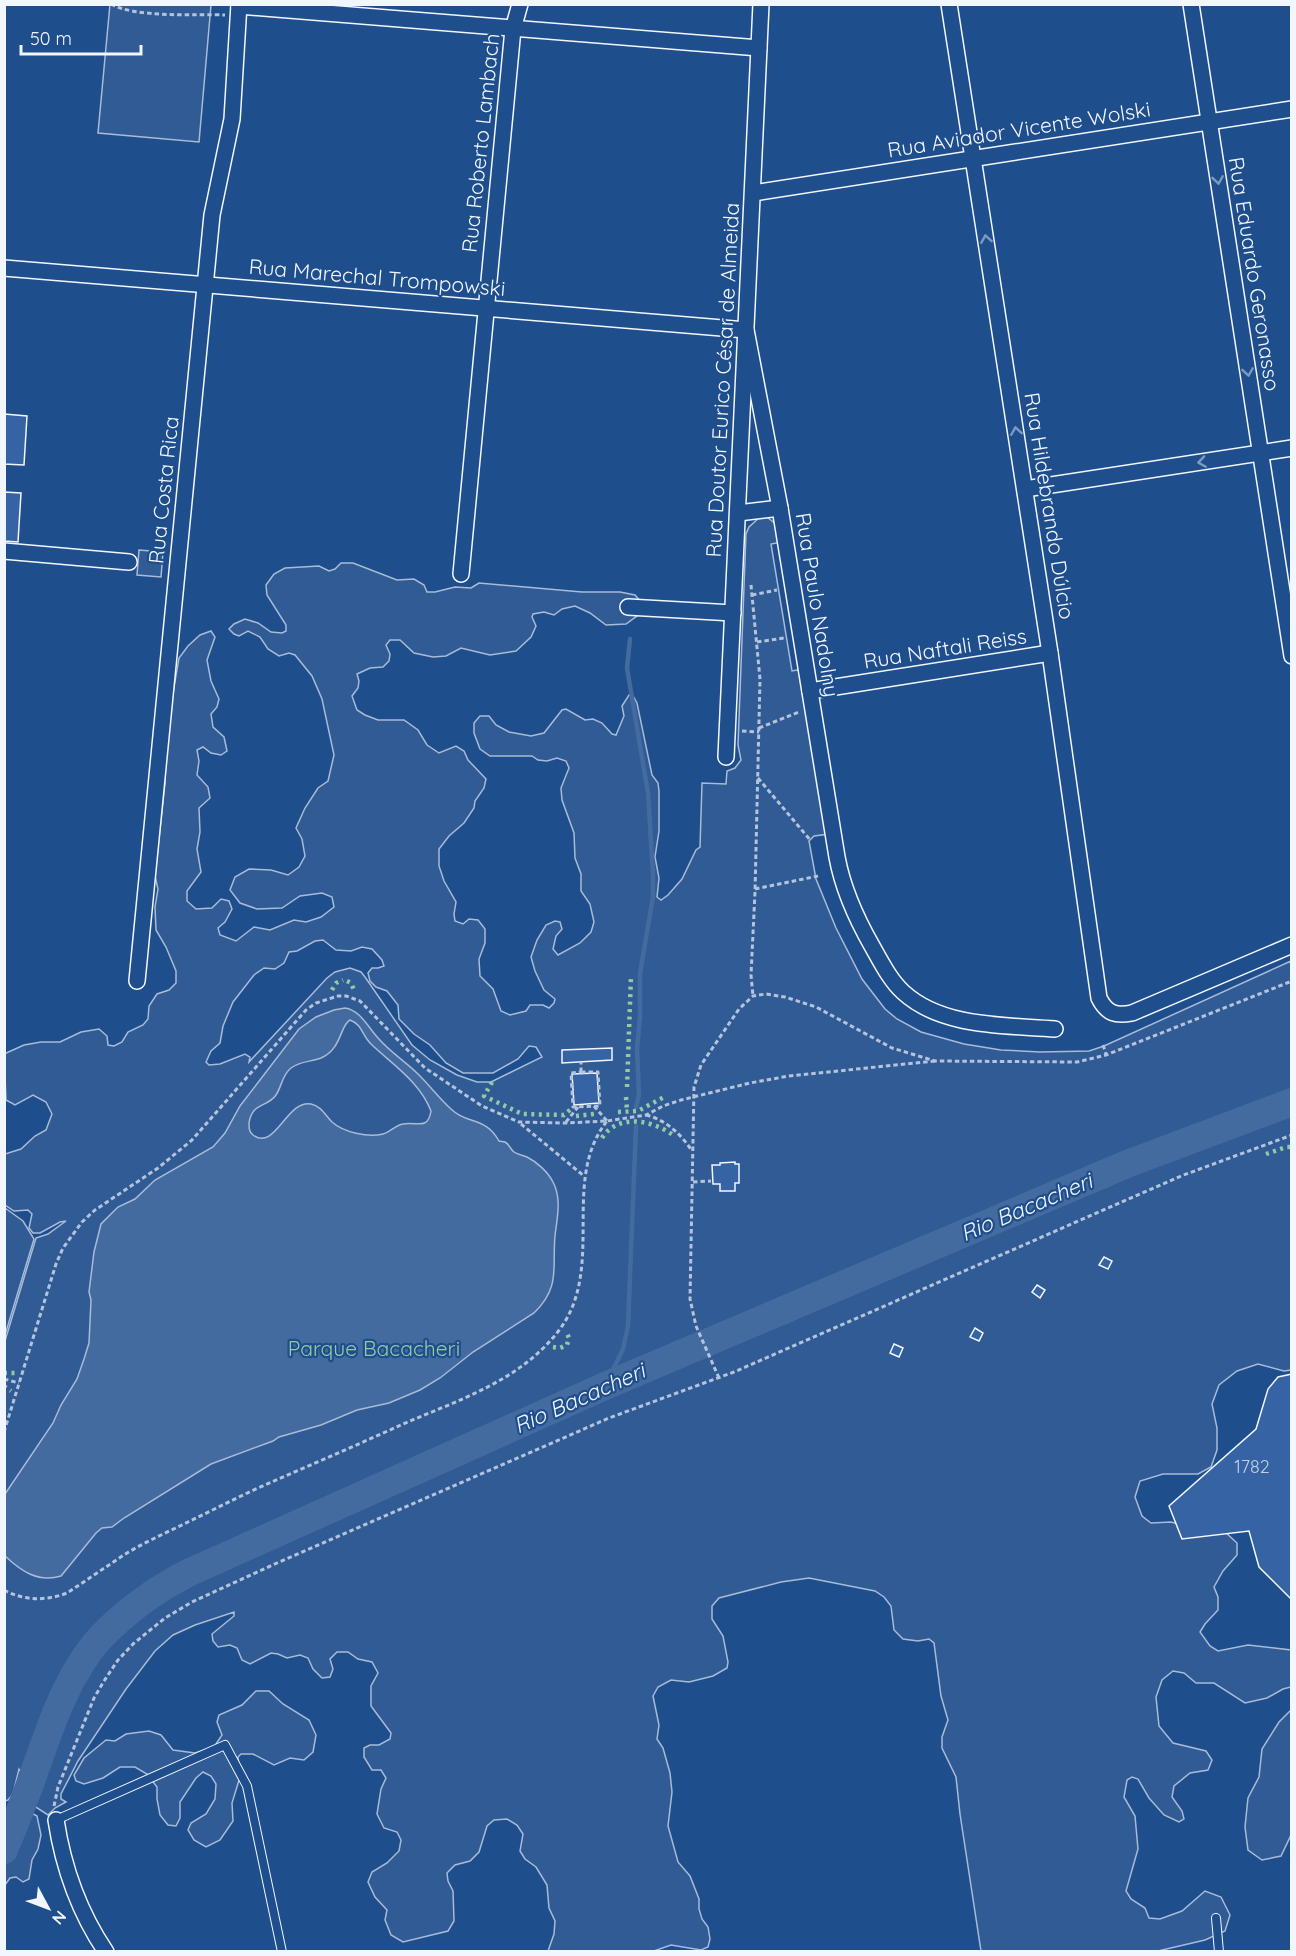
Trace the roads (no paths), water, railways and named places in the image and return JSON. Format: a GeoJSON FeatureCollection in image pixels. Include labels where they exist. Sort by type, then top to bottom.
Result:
{"type":"FeatureCollection","features":[{"type":"Feature","properties":{"kind":"street","name":"Rua Roberto Lambach"},"geometry":{"type":"LineString","coordinates":[[461,574],[513,29],[520,4]]}},
{"type":"Feature","properties":{"kind":"street","name":"Rua Doutor Eurico César de Almeida"},"geometry":{"type":"LineString","coordinates":[[726,758],[761,4]]}},
{"type":"Feature","properties":{"kind":"street","name":"Rua Hildebrando Dúlcio"},"geometry":{"type":"LineString","coordinates":[[949,4],[1050,653],[1099,998],[1109,1012],[1119,1015],[1154,1005],[1292,945]]}},
{"type":"Feature","properties":{"kind":"street","name":"Rua Eduardo Geronasso"},"geometry":{"type":"LineString","coordinates":[[1191,4],[1292,656]]}},
{"type":"Feature","properties":{"kind":"street"},"geometry":{"type":"LineString","coordinates":[[239,9],[759,48]]}},
{"type":"Feature","properties":{"kind":"street","name":"Rua Costa Rica"},"geometry":{"type":"LineString","coordinates":[[137,981],[214,207],[232,119],[239,9]]}},
{"type":"Feature","properties":{"kind":"street","name":"Rua Aviador Vicente Wolski"},"geometry":{"type":"LineString","coordinates":[[753,193],[1292,109]]}},
{"type":"Feature","properties":{"kind":"street","name":"Rua Marechal Trompowski"},"geometry":{"type":"LineString","coordinates":[[4,268],[746,330]]}},
{"type":"Feature","properties":{"kind":"street","name":"Rua Paulo Nadolny"},"geometry":{"type":"LineString","coordinates":[[746,330],[780,508],[837,857],[844,887],[863,931],[889,975],[917,1004],[933,1011],[981,1023],[1055,1029]]}},
{"type":"Feature","properties":{"kind":"street"},"geometry":{"type":"LineString","coordinates":[[1025,489],[1292,448]]}},
{"type":"Feature","properties":{"kind":"street"},"geometry":{"type":"LineString","coordinates":[[738,513],[780,508]]}},
{"type":"Feature","properties":{"kind":"street"},"geometry":{"type":"LineString","coordinates":[[4,551],[129,562]]}},
{"type":"Feature","properties":{"kind":"street"},"geometry":{"type":"LineString","coordinates":[[628,607],[733,613]]}},
{"type":"Feature","properties":{"kind":"street","name":"Rua Naftali Reiss"},"geometry":{"type":"LineString","coordinates":[[810,691],[1050,653]]}},
{"type":"Feature","properties":{"kind":"street"},"geometry":{"type":"LineString","coordinates":[[56,1820],[67,1872],[98,1947]]}},
{"type":"Feature","properties":{"kind":"lane"},"geometry":{"type":"LineString","coordinates":[[56,1820],[225,1745],[247,1786],[282,1952]]}},
{"type":"Feature","properties":{"kind":"lane"},"geometry":{"type":"LineString","coordinates":[[1216,1917],[1219,1952]]}},
{"type":"Feature","properties":{"kind":"waterway"},"geometry":{"type":"LineString","coordinates":[[630,639],[627,668],[648,793],[653,874],[653,897],[640,973],[637,1048],[639,1095],[636,1107]]}},
{"type":"Feature","properties":{"kind":"waterway","name":"Rio Bacacheri"},"geometry":{"type":"LineString","coordinates":[[4,1850],[53,1720],[78,1668],[100,1638],[120,1619],[141,1602],[188,1573],[605,1386],[1127,1164],[1292,1102]]}},
{"type":"Feature","properties":{"kind":"waterway"},"geometry":{"type":"LineString","coordinates":[[605,1386],[623,1349],[628,1326],[636,1126]]}},
{"type":"Feature","properties":{"kind":"park label","name":"Parque Bacacheri"},"geometry":{"type":"Point","coordinates":[374,1349]}}]}
